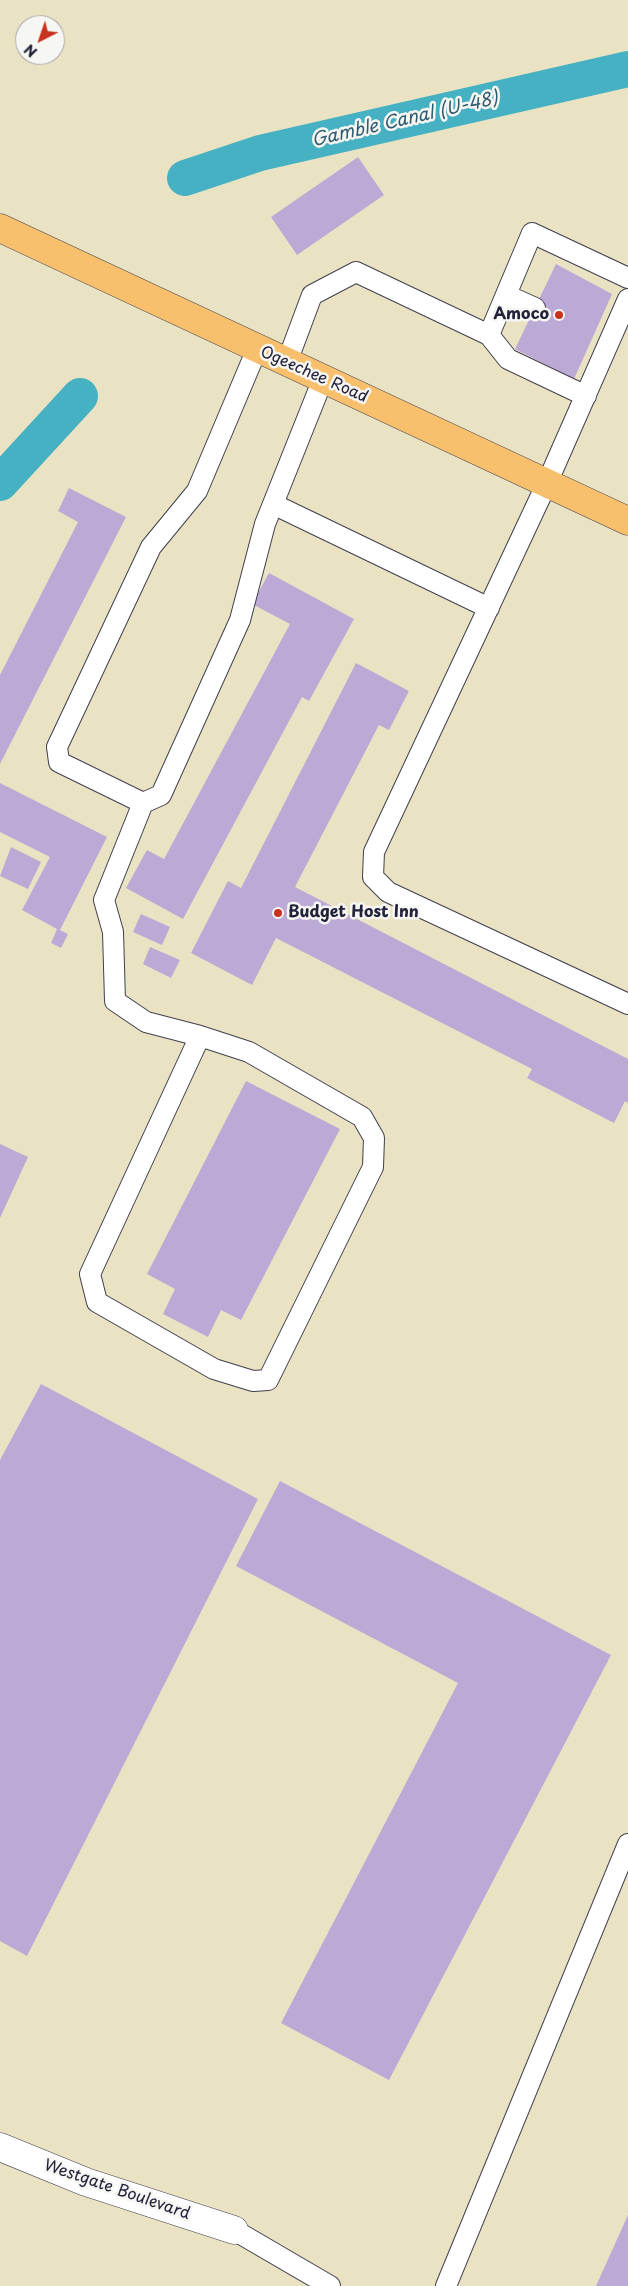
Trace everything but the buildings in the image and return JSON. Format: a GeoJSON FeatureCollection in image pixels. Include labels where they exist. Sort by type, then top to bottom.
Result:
{"type":"FeatureCollection","features":[{"type":"Feature","properties":{"kind":"main road","name":"Ogeechee Road"},"geometry":{"type":"LineString","coordinates":[[0,228],[628,521]]}},
{"type":"Feature","properties":{"kind":"street","name":"Westgate Boulevard"},"geometry":{"type":"LineString","coordinates":[[0,2146],[86,2182],[234,2230]]}},
{"type":"Feature","properties":{"kind":"lane"},"geometry":{"type":"LineString","coordinates":[[489,335],[532,233],[628,278]]}},
{"type":"Feature","properties":{"kind":"lane"},"geometry":{"type":"LineString","coordinates":[[287,362],[312,294],[356,272],[489,335],[508,359],[586,396]]}},
{"type":"Feature","properties":{"kind":"lane"},"geometry":{"type":"LineString","coordinates":[[506,295],[535,308]]}},
{"type":"Feature","properties":{"kind":"lane"},"geometry":{"type":"LineString","coordinates":[[628,299],[600,341],[586,396],[374,852],[373,877],[388,892],[628,1004]]}},
{"type":"Feature","properties":{"kind":"lane"},"geometry":{"type":"LineString","coordinates":[[143,803],[59,762],[57,748],[151,547],[198,491],[256,349]]}},
{"type":"Feature","properties":{"kind":"lane"},"geometry":{"type":"LineString","coordinates":[[200,1036],[90,1274],[97,1302],[214,1369],[253,1381],[268,1380],[373,1166],[374,1138],[362,1117],[249,1052],[200,1036],[146,1022],[115,1001],[113,932],[104,900],[143,803],[161,795],[240,620],[265,524],[323,379]]}},
{"type":"Feature","properties":{"kind":"lane"},"geometry":{"type":"LineString","coordinates":[[273,504],[489,608]]}},
{"type":"Feature","properties":{"kind":"lane"},"geometry":{"type":"LineString","coordinates":[[446,2286],[628,1844]]}},
{"type":"Feature","properties":{"kind":"lane"},"geometry":{"type":"LineString","coordinates":[[234,2230],[330,2286]]}},
{"type":"Feature","properties":{"kind":"waterway","name":"Gamble Canal (U-48)"},"geometry":{"type":"LineString","coordinates":[[185,178],[260,153],[628,69]]}},
{"type":"Feature","properties":{"kind":"waterway"},"geometry":{"type":"LineString","coordinates":[[0,483],[80,396]]}},
{"type":"Feature","properties":{"kind":"place","name":"Amoco"},"geometry":{"type":"Point","coordinates":[559,315]}},
{"type":"Feature","properties":{"kind":"place","name":"Budget Host Inn"},"geometry":{"type":"Point","coordinates":[278,913]}}]}
